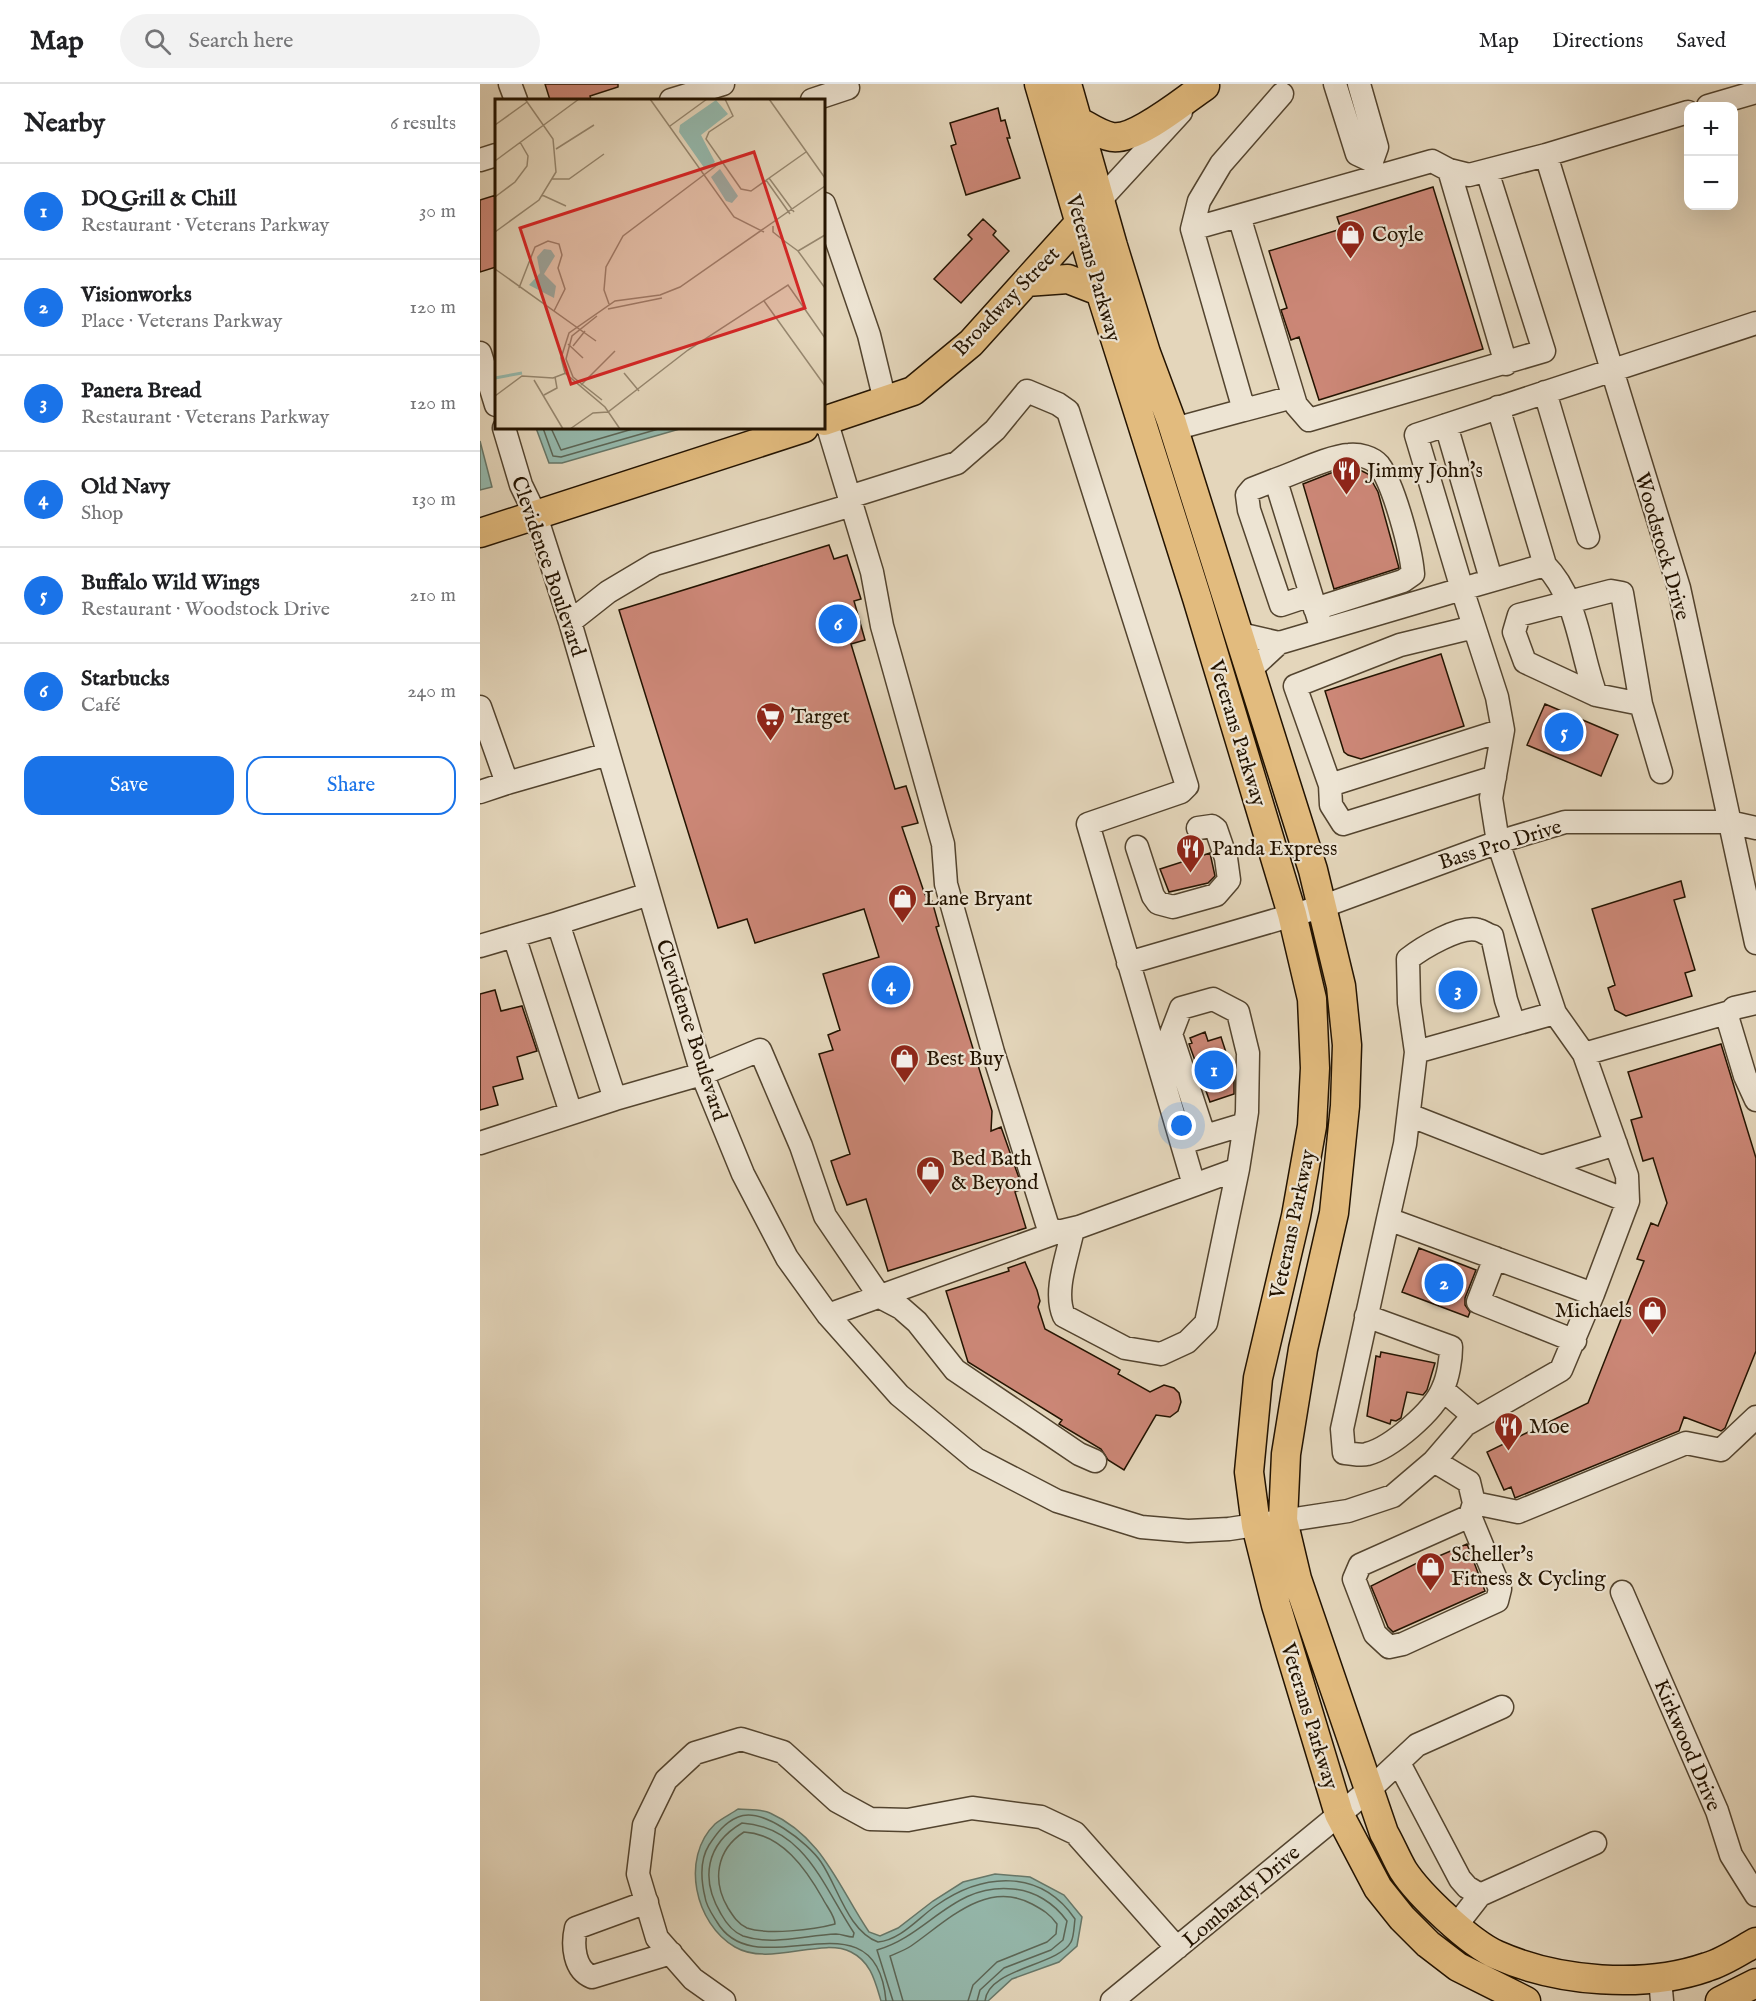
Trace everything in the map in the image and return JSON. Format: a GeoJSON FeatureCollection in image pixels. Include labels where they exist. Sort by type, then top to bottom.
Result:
{"type":"FeatureCollection","features":[{"type":"Feature","properties":{"kind":"main road","name":"Veterans Parkway"},"geometry":{"type":"LineString","coordinates":[[1039,84],[1099,291],[1197,598],[1292,914],[1312,999],[1316,1068],[1312,1126],[1296,1216],[1258,1378],[1249,1472],[1256,1525],[1276,1605],[1339,1814],[1378,1888],[1402,1918],[1428,1944],[1458,1967],[1526,2001]]}},
{"type":"Feature","properties":{"kind":"main road","name":"Veterans Parkway"},"geometry":{"type":"LineString","coordinates":[[1067,84],[1143,342],[1174,429],[1240,634],[1324,906],[1345,1013],[1345,1106],[1334,1213],[1303,1349],[1286,1454],[1283,1520],[1297,1579],[1384,1833],[1404,1872],[1455,1927],[1496,1955],[1560,1974],[1619,1981],[1661,1990],[1756,1942]]}},
{"type":"Feature","properties":{"kind":"main road"},"geometry":{"type":"LineString","coordinates":[[1078,121],[1102,134],[1113,137],[1123,136],[1148,124],[1205,85]]}},
{"type":"Feature","properties":{"kind":"main road","name":"Broadway Street"},"geometry":{"type":"LineString","coordinates":[[825,421],[913,391],[971,343],[1101,199]]}},
{"type":"Feature","properties":{"kind":"main road"},"geometry":{"type":"LineString","coordinates":[[1026,282],[1068,279],[1099,291]]}},
{"type":"Feature","properties":{"kind":"main road","name":"Broadway Street"},"geometry":{"type":"LineString","coordinates":[[480,532],[536,516],[800,429]]}},
{"type":"Feature","properties":{"kind":"main road"},"geometry":{"type":"LineString","coordinates":[[1720,2001],[1756,1983]]}},
{"type":"Feature","properties":{"kind":"street"},"geometry":{"type":"LineString","coordinates":[[510,84],[516,99]]}},
{"type":"Feature","properties":{"kind":"street"},"geometry":{"type":"LineString","coordinates":[[674,99],[723,84],[729,99]]}},
{"type":"Feature","properties":{"kind":"street"},"geometry":{"type":"LineString","coordinates":[[815,99],[848,88],[847,84]]}},
{"type":"Feature","properties":{"kind":"street"},"geometry":{"type":"LineString","coordinates":[[1335,84],[1357,154],[1374,170]]}},
{"type":"Feature","properties":{"kind":"street"},"geometry":{"type":"LineString","coordinates":[[1359,84],[1377,147],[1374,170]]}},
{"type":"Feature","properties":{"kind":"street","name":"Broadway Street"},"geometry":{"type":"LineString","coordinates":[[1101,199],[1205,85]]}},
{"type":"Feature","properties":{"kind":"street"},"geometry":{"type":"LineString","coordinates":[[1722,102],[1756,92]]}},
{"type":"Feature","properties":{"kind":"street"},"geometry":{"type":"LineString","coordinates":[[1244,410],[1192,230],[1198,201],[1221,164],[1282,94]]}},
{"type":"Feature","properties":{"kind":"street"},"geometry":{"type":"LineString","coordinates":[[1192,230],[1374,170],[1432,161],[1449,170],[1469,175],[1546,155],[1684,114]]}},
{"type":"Feature","properties":{"kind":"street"},"geometry":{"type":"LineString","coordinates":[[480,160],[495,155]]}},
{"type":"Feature","properties":{"kind":"street","name":"Woodstock Drive"},"geometry":{"type":"LineString","coordinates":[[1546,155],[1679,588],[1756,943]]}},
{"type":"Feature","properties":{"kind":"street"},"geometry":{"type":"LineString","coordinates":[[1449,170],[1506,364]]}},
{"type":"Feature","properties":{"kind":"street"},"geometry":{"type":"LineString","coordinates":[[1239,216],[1293,397],[1296,405],[1309,420],[1544,351],[1486,171]]}},
{"type":"Feature","properties":{"kind":"street"},"geometry":{"type":"LineString","coordinates":[[825,211],[829,241],[869,335],[885,401]]}},
{"type":"Feature","properties":{"kind":"street"},"geometry":{"type":"LineString","coordinates":[[1409,1115],[1628,1201],[1627,1176],[1584,1054],[1555,1013],[1498,842],[1491,798],[1503,730],[1497,698],[1436,507],[1416,435],[1756,323]]}},
{"type":"Feature","properties":{"kind":"street"},"geometry":{"type":"LineString","coordinates":[[495,347],[480,353],[495,402]]}},
{"type":"Feature","properties":{"kind":"street"},"geometry":{"type":"LineString","coordinates":[[570,622],[608,592],[655,564],[850,501],[957,463],[995,430],[1027,391],[1058,404],[1068,411],[1187,786],[1181,792],[1088,824],[1194,1185]]}},
{"type":"Feature","properties":{"kind":"street"},"geometry":{"type":"LineString","coordinates":[[1545,392],[1588,537]]}},
{"type":"Feature","properties":{"kind":"street"},"geometry":{"type":"LineString","coordinates":[[1174,429],[1293,397]]}},
{"type":"Feature","properties":{"kind":"street"},"geometry":{"type":"LineString","coordinates":[[1498,407],[1545,565],[1558,578],[1569,604],[1596,695]]}},
{"type":"Feature","properties":{"kind":"street"},"geometry":{"type":"LineString","coordinates":[[1446,425],[1491,579]]}},
{"type":"Feature","properties":{"kind":"street","name":"Clevidence Boulevard"},"geometry":{"type":"LineString","coordinates":[[504,429],[521,485],[536,516],[570,622],[702,1074],[743,1174],[787,1258],[828,1315],[899,1395],[976,1459],[1057,1501],[1141,1527],[1188,1531],[1229,1530],[1348,1510],[1393,1496],[1434,1461],[1465,1425],[1561,1370],[1575,1341],[1628,1201]]}},
{"type":"Feature","properties":{"kind":"street"},"geometry":{"type":"LineString","coordinates":[[820,429],[850,501],[943,844],[946,884],[993,1052],[1048,1227],[1066,1231]]}},
{"type":"Feature","properties":{"kind":"street"},"geometry":{"type":"LineString","coordinates":[[1251,669],[1316,611],[1403,581],[1413,574],[1411,556],[1399,516],[1378,464],[1364,456],[1349,454],[1275,480],[1252,489],[1246,495],[1281,605],[1316,611],[1462,589],[1545,565]]}},
{"type":"Feature","properties":{"kind":"street"},"geometry":{"type":"LineString","coordinates":[[1275,480],[1316,611]]}},
{"type":"Feature","properties":{"kind":"street"},"geometry":{"type":"LineString","coordinates":[[1399,516],[1436,507]]}},
{"type":"Feature","properties":{"kind":"street"},"geometry":{"type":"LineString","coordinates":[[1641,704],[1596,695],[1525,662],[1514,632],[1519,615],[1569,604],[1611,591],[1622,593],[1641,704],[1661,772]]}},
{"type":"Feature","properties":{"kind":"street"},"geometry":{"type":"LineString","coordinates":[[1474,627],[1400,645],[1294,686],[1330,785],[1331,805],[1343,824],[1495,777]]}},
{"type":"Feature","properties":{"kind":"street"},"geometry":{"type":"LineString","coordinates":[[1240,634],[1279,643]]}},
{"type":"Feature","properties":{"kind":"street"},"geometry":{"type":"LineString","coordinates":[[480,707],[507,783]]}},
{"type":"Feature","properties":{"kind":"street"},"geometry":{"type":"LineString","coordinates":[[1330,785],[1503,730]]}},
{"type":"Feature","properties":{"kind":"street"},"geometry":{"type":"LineString","coordinates":[[480,792],[608,754]]}},
{"type":"Feature","properties":{"kind":"street","name":"Bass Pro Drive"},"geometry":{"type":"LineString","coordinates":[[1128,963],[1324,906],[1352,893],[1498,842],[1565,822],[1729,822],[1756,828]]}},
{"type":"Feature","properties":{"kind":"street"},"geometry":{"type":"LineString","coordinates":[[1137,847],[1153,896],[1158,903],[1173,907],[1216,895],[1229,880],[1226,858],[1216,829],[1212,826],[1198,828]]}},
{"type":"Feature","properties":{"kind":"street"},"geometry":{"type":"LineString","coordinates":[[480,946],[649,894]]}},
{"type":"Feature","properties":{"kind":"street"},"geometry":{"type":"LineString","coordinates":[[558,923],[615,1099]]}},
{"type":"Feature","properties":{"kind":"street"},"geometry":{"type":"LineString","coordinates":[[1366,1316],[1451,1347],[1443,1390],[1396,1441],[1365,1455],[1344,1453],[1342,1429],[1366,1316],[1388,1219],[1409,1115],[1416,1052],[1408,959],[1426,945],[1446,937],[1476,929],[1492,936],[1506,1000],[1514,1024]]}},
{"type":"Feature","properties":{"kind":"street"},"geometry":{"type":"LineString","coordinates":[[514,936],[572,1113]]}},
{"type":"Feature","properties":{"kind":"street"},"geometry":{"type":"LineString","coordinates":[[1066,1231],[1060,1306],[1064,1316],[1125,1348],[1161,1353],[1187,1342],[1206,1323],[1245,1124],[1248,1053],[1238,1012],[1213,999],[1180,1008],[1171,1034],[1204,1135]]}},
{"type":"Feature","properties":{"kind":"street"},"geometry":{"type":"LineString","coordinates":[[1756,1004],[1734,1008],[1727,1016],[1745,1076],[1756,1100]]}},
{"type":"Feature","properties":{"kind":"street"},"geometry":{"type":"LineString","coordinates":[[1584,1054],[1730,1012]]}},
{"type":"Feature","properties":{"kind":"street"},"geometry":{"type":"LineString","coordinates":[[1416,1052],[1555,1013]]}},
{"type":"Feature","properties":{"kind":"street"},"geometry":{"type":"LineString","coordinates":[[480,1143],[615,1099],[702,1074],[760,1050],[801,1146],[825,1216],[880,1297],[901,1308],[917,1322],[955,1370],[1078,1454],[1095,1461]]}},
{"type":"Feature","properties":{"kind":"street"},"geometry":{"type":"LineString","coordinates":[[1181,1143],[1245,1124]]}},
{"type":"Feature","properties":{"kind":"street"},"geometry":{"type":"LineString","coordinates":[[1541,1167],[1616,1144]]}},
{"type":"Feature","properties":{"kind":"street"},"geometry":{"type":"LineString","coordinates":[[828,1315],[1238,1168]]}},
{"type":"Feature","properties":{"kind":"street"},"geometry":{"type":"LineString","coordinates":[[1388,1219],[1593,1294]]}},
{"type":"Feature","properties":{"kind":"street"},"geometry":{"type":"LineString","coordinates":[[1495,1258],[1478,1302],[1575,1341]]}},
{"type":"Feature","properties":{"kind":"street"},"geometry":{"type":"LineString","coordinates":[[1443,1390],[1476,1418]]}},
{"type":"Feature","properties":{"kind":"street"},"geometry":{"type":"LineString","coordinates":[[1434,1461],[1469,1482],[1472,1509],[1500,1589],[1497,1601],[1403,1644],[1389,1647],[1375,1634],[1354,1579],[1360,1565],[1472,1509],[1518,1512],[1686,1443],[1721,1450],[1756,1417]]}},
{"type":"Feature","properties":{"kind":"street","name":"Kirkwood Drive"},"geometry":{"type":"LineString","coordinates":[[1622,1592],[1717,1811],[1731,1855],[1756,1894]]}},
{"type":"Feature","properties":{"kind":"street","name":"Lombardy Drive"},"geometry":{"type":"LineString","coordinates":[[1112,2001],[1369,1790],[1417,1745],[1502,1707]]}},
{"type":"Feature","properties":{"kind":"street"},"geometry":{"type":"LineString","coordinates":[[724,2001],[693,1979],[657,1938],[638,1874],[644,1825],[666,1780],[695,1753],[741,1739],[783,1752],[837,1802],[870,1819],[908,1820],[972,1808],[1041,1817],[1075,1833],[1177,1948]]}},
{"type":"Feature","properties":{"kind":"street"},"geometry":{"type":"LineString","coordinates":[[1399,1763],[1460,1879],[1467,1887],[1480,1895]]}},
{"type":"Feature","properties":{"kind":"street"},"geometry":{"type":"LineString","coordinates":[[1455,1927],[1480,1895],[1595,1844]]}},
{"type":"Feature","properties":{"kind":"street"},"geometry":{"type":"LineString","coordinates":[[647,1902],[576,1928],[574,1943],[580,1968],[592,1977],[671,1953]]}},
{"type":"Feature","properties":{"kind":"water"},"geometry":{"type":"Polygon","coordinates":[[[536,429],[680,429],[562,463],[549,463],[536,429]]]}},
{"type":"Feature","properties":{"kind":"water"},"geometry":{"type":"Polygon","coordinates":[[[480,441],[492,487],[480,490],[480,441]]]}},
{"type":"Feature","properties":{"kind":"water"},"geometry":{"type":"Polygon","coordinates":[[[738,1809],[770,1813],[788,1823],[804,1836],[828,1865],[869,1932],[880,1936],[898,1928],[933,1901],[963,1882],[995,1874],[1030,1877],[1064,1895],[1082,1917],[1077,1946],[1059,1962],[1012,1979],[988,2001],[881,2001],[868,1967],[851,1952],[839,1948],[825,1948],[763,1954],[735,1947],[721,1937],[710,1923],[697,1890],[695,1872],[704,1838],[715,1824],[738,1809]]]}},
{"type":"Feature","properties":{"kind":"building"},"geometry":{"type":"Polygon","coordinates":[[[545,84],[618,84],[618,87],[590,96],[591,99],[550,99],[545,84]]]}},
{"type":"Feature","properties":{"kind":"building"},"geometry":{"type":"Polygon","coordinates":[[[998,108],[1001,121],[1005,120],[1010,138],[1007,138],[1020,178],[966,195],[951,146],[956,144],[950,123],[998,108]]]}},
{"type":"Feature","properties":{"kind":"building"},"geometry":{"type":"Polygon","coordinates":[[[1433,187],[1483,349],[1319,400],[1299,337],[1291,340],[1281,310],[1287,308],[1269,251],[1341,229],[1337,217],[1433,187]]]}},
{"type":"Feature","properties":{"kind":"building"},"geometry":{"type":"Polygon","coordinates":[[[495,195],[495,267],[480,272],[480,200],[495,195]]]}},
{"type":"Feature","properties":{"kind":"building"},"geometry":{"type":"Polygon","coordinates":[[[983,219],[996,231],[993,235],[1009,251],[961,303],[934,279],[972,239],[968,235],[983,219]]]}},
{"type":"Feature","properties":{"kind":"building"},"geometry":{"type":"Polygon","coordinates":[[[1356,468],[1368,474],[1378,492],[1399,568],[1334,589],[1303,484],[1336,471],[1356,468]]]}},
{"type":"Feature","properties":{"kind":"building","name":"Target"},"geometry":{"type":"Polygon","coordinates":[[[829,545],[834,559],[847,555],[861,599],[854,601],[865,640],[851,644],[895,789],[906,786],[918,823],[902,827],[924,892],[928,901],[932,901],[939,926],[936,927],[992,1111],[991,1131],[1001,1127],[1019,1178],[1020,1190],[1015,1192],[1026,1228],[888,1271],[866,1199],[847,1205],[831,1161],[850,1154],[819,1054],[833,1050],[828,1035],[840,1030],[823,974],[879,957],[864,909],[755,943],[747,919],[718,928],[619,610],[829,545]]]}},
{"type":"Feature","properties":{"kind":"building"},"geometry":{"type":"Polygon","coordinates":[[[1441,654],[1464,726],[1361,759],[1344,752],[1325,691],[1441,654]]]}},
{"type":"Feature","properties":{"kind":"building"},"geometry":{"type":"Polygon","coordinates":[[[1545,704],[1618,735],[1601,776],[1527,745],[1545,704]]]}},
{"type":"Feature","properties":{"kind":"building","name":"Panda Express"},"geometry":{"type":"Polygon","coordinates":[[[1210,853],[1215,876],[1208,883],[1169,892],[1160,869],[1210,853]]]}},
{"type":"Feature","properties":{"kind":"building"},"geometry":{"type":"Polygon","coordinates":[[[1681,881],[1685,897],[1674,900],[1695,970],[1685,973],[1692,996],[1626,1016],[1615,1010],[1608,988],[1615,985],[1592,909],[1681,881]]]}},
{"type":"Feature","properties":{"kind":"building"},"geometry":{"type":"Polygon","coordinates":[[[495,990],[501,1011],[522,1006],[537,1051],[517,1057],[523,1079],[493,1087],[498,1105],[480,1110],[480,994],[495,990]]]}},
{"type":"Feature","properties":{"kind":"building"},"geometry":{"type":"Polygon","coordinates":[[[1205,1032],[1208,1041],[1221,1037],[1234,1077],[1234,1094],[1210,1102],[1189,1044],[1192,1043],[1190,1038],[1205,1032]]]}},
{"type":"Feature","properties":{"kind":"building"},"geometry":{"type":"Polygon","coordinates":[[[1721,1044],[1756,1158],[1756,1351],[1725,1428],[1721,1431],[1684,1417],[1679,1431],[1515,1498],[1511,1487],[1504,1490],[1487,1452],[1588,1403],[1644,1261],[1637,1259],[1651,1223],[1658,1226],[1667,1203],[1653,1158],[1643,1161],[1631,1120],[1642,1117],[1628,1072],[1721,1044]]]}},
{"type":"Feature","properties":{"kind":"building"},"geometry":{"type":"Polygon","coordinates":[[[1419,1248],[1476,1270],[1465,1298],[1465,1305],[1470,1312],[1468,1317],[1402,1292],[1419,1248]]]}},
{"type":"Feature","properties":{"kind":"building"},"geometry":{"type":"Polygon","coordinates":[[[1025,1262],[1037,1290],[1040,1301],[1038,1307],[1045,1329],[1120,1370],[1118,1374],[1150,1392],[1164,1385],[1174,1388],[1179,1393],[1181,1402],[1178,1411],[1170,1417],[1156,1415],[1124,1470],[1108,1460],[1101,1449],[1059,1424],[1062,1420],[968,1362],[946,1291],[1009,1271],[1008,1268],[1025,1262]]]}},
{"type":"Feature","properties":{"kind":"building"},"geometry":{"type":"Polygon","coordinates":[[[1381,1352],[1435,1363],[1427,1390],[1423,1395],[1407,1392],[1401,1418],[1396,1421],[1391,1420],[1390,1424],[1367,1416],[1376,1356],[1380,1357],[1381,1352]]]}},
{"type":"Feature","properties":{"kind":"building","name":"Scheller's Fitness & Cycling"},"geometry":{"type":"Polygon","coordinates":[[[1467,1544],[1485,1591],[1393,1632],[1388,1627],[1371,1586],[1431,1556],[1432,1559],[1467,1544]]]}},
{"type":"Feature","properties":{"kind":"place","name":"Coyle"},"geometry":{"type":"Point","coordinates":[1351,260]}},
{"type":"Feature","properties":{"kind":"place","name":"Jimmy John's"},"geometry":{"type":"Point","coordinates":[1346,496]}},
{"type":"Feature","properties":{"kind":"place","name":"Starbucks"},"geometry":{"type":"Point","coordinates":[838,624]}},
{"type":"Feature","properties":{"kind":"place","name":"Buffalo Wild Wings"},"geometry":{"type":"Point","coordinates":[1564,732]}},
{"type":"Feature","properties":{"kind":"place","name":"Target"},"geometry":{"type":"Point","coordinates":[770,742]}},
{"type":"Feature","properties":{"kind":"place","name":"Panda Express"},"geometry":{"type":"Point","coordinates":[1191,874]}},
{"type":"Feature","properties":{"kind":"place","name":"Lane Bryant"},"geometry":{"type":"Point","coordinates":[903,924]}},
{"type":"Feature","properties":{"kind":"place","name":"Old Navy"},"geometry":{"type":"Point","coordinates":[891,985]}},
{"type":"Feature","properties":{"kind":"place","name":"Panera Bread"},"geometry":{"type":"Point","coordinates":[1458,990]}},
{"type":"Feature","properties":{"kind":"place","name":"DQ Grill & Chill"},"geometry":{"type":"Point","coordinates":[1214,1070]}},
{"type":"Feature","properties":{"kind":"place","name":"Best Buy"},"geometry":{"type":"Point","coordinates":[905,1084]}},
{"type":"Feature","properties":{"kind":"place","name":"Bed Bath & Beyond"},"geometry":{"type":"Point","coordinates":[930,1196]}},
{"type":"Feature","properties":{"kind":"place","name":"Visionworks"},"geometry":{"type":"Point","coordinates":[1444,1283]}},
{"type":"Feature","properties":{"kind":"place","name":"Michaels"},"geometry":{"type":"Point","coordinates":[1653,1336]}},
{"type":"Feature","properties":{"kind":"place","name":"Moe"},"geometry":{"type":"Point","coordinates":[1508,1452]}},
{"type":"Feature","properties":{"kind":"place","name":"Scheller's Fitness & Cycling"},"geometry":{"type":"Point","coordinates":[1430,1592]}}]}
